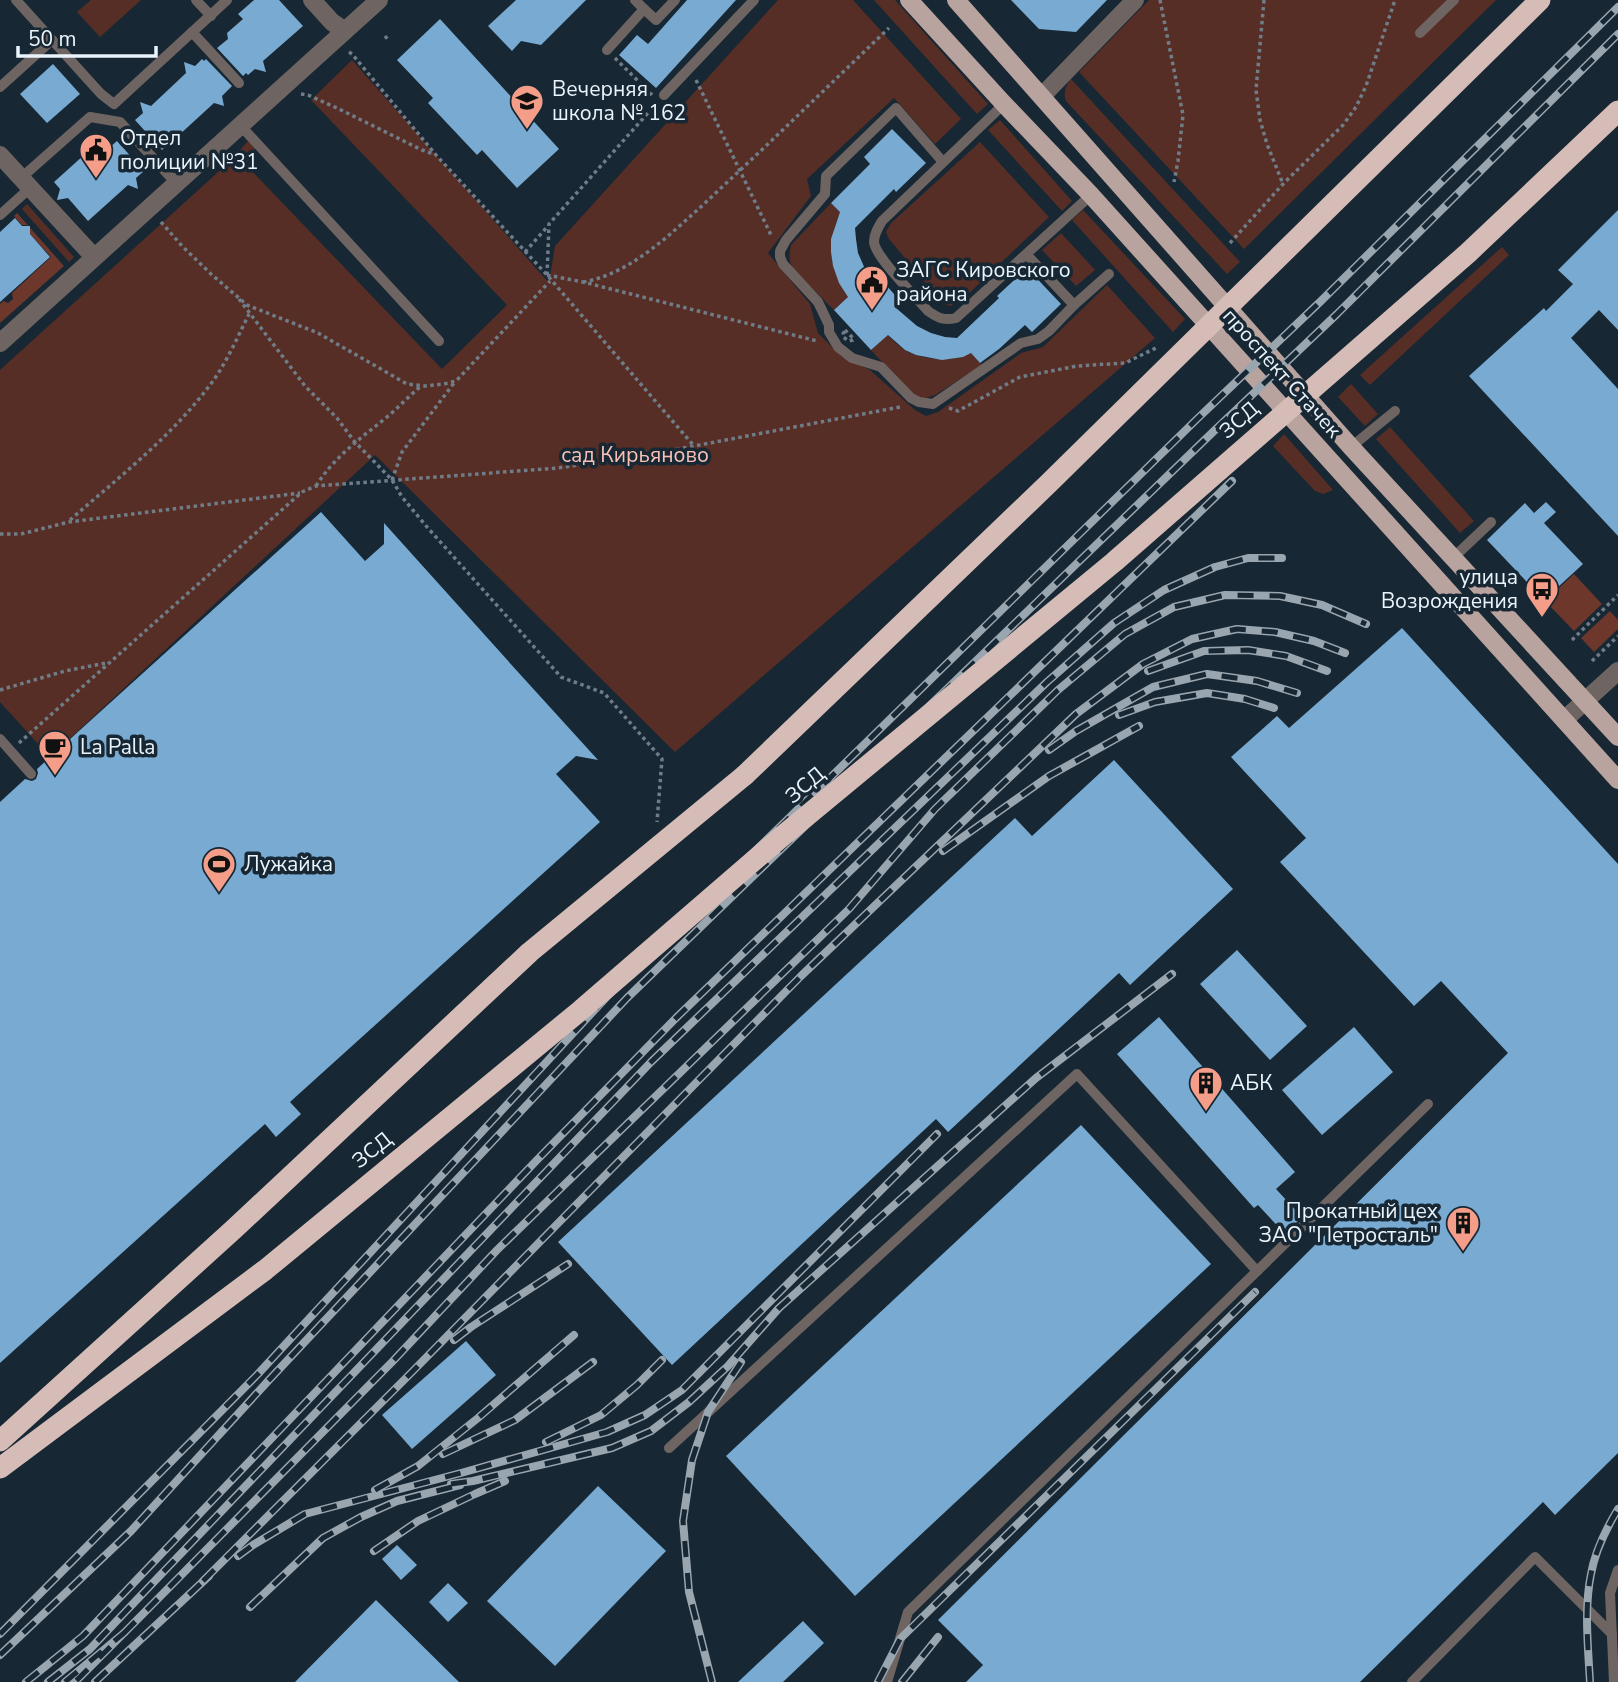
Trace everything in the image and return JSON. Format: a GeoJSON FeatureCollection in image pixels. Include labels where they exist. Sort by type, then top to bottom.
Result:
{"type":"FeatureCollection","features":[{"type":"Feature","properties":{"kind":"highway","name":"ЗСД"},"geometry":{"type":"LineString","coordinates":[[0,1441],[234,1230],[530,952],[745,775],[1049,483],[1540,0]]}},
{"type":"Feature","properties":{"kind":"highway","name":"ЗСД"},"geometry":{"type":"LineString","coordinates":[[0,1468],[265,1270],[581,1010],[786,832],[1114,562],[1468,253],[1618,111]]}},
{"type":"Feature","properties":{"kind":"main road","name":"проспект Стачек"},"geometry":{"type":"LineString","coordinates":[[909,0],[1091,195],[1618,779]]}},
{"type":"Feature","properties":{"kind":"main road","name":"проспект Стачек"},"geometry":{"type":"LineString","coordinates":[[956,0],[1351,447],[1618,737]]}},
{"type":"Feature","properties":{"kind":"street"},"geometry":{"type":"LineString","coordinates":[[312,0],[332,22],[345,31]]}},
{"type":"Feature","properties":{"kind":"street"},"geometry":{"type":"LineString","coordinates":[[1,341],[379,0]]}},
{"type":"Feature","properties":{"kind":"street"},"geometry":{"type":"LineString","coordinates":[[1042,96],[1135,0]]}},
{"type":"Feature","properties":{"kind":"street"},"geometry":{"type":"LineString","coordinates":[[0,155],[94,257]]}},
{"type":"Feature","properties":{"kind":"street"},"geometry":{"type":"LineString","coordinates":[[1564,720],[1618,671]]}},
{"type":"Feature","properties":{"kind":"lane"},"geometry":{"type":"LineString","coordinates":[[16,0],[101,94],[114,104],[228,0]]}},
{"type":"Feature","properties":{"kind":"lane"},"geometry":{"type":"LineString","coordinates":[[196,0],[211,16]]}},
{"type":"Feature","properties":{"kind":"lane"},"geometry":{"type":"LineString","coordinates":[[635,0],[656,20],[675,0]]}},
{"type":"Feature","properties":{"kind":"lane"},"geometry":{"type":"LineString","coordinates":[[664,95],[754,0]]}},
{"type":"Feature","properties":{"kind":"lane"},"geometry":{"type":"LineString","coordinates":[[1420,33],[1454,0]]}},
{"type":"Feature","properties":{"kind":"lane"},"geometry":{"type":"LineString","coordinates":[[607,50],[644,9]]}},
{"type":"Feature","properties":{"kind":"lane"},"geometry":{"type":"LineString","coordinates":[[192,32],[239,83]]}},
{"type":"Feature","properties":{"kind":"lane"},"geometry":{"type":"LineString","coordinates":[[0,87],[52,40]]}},
{"type":"Feature","properties":{"kind":"lane"},"geometry":{"type":"LineString","coordinates":[[1004,104],[882,221],[876,233],[874,244],[879,256],[928,311],[947,320],[956,318],[1091,195]]}},
{"type":"Feature","properties":{"kind":"lane"},"geometry":{"type":"LineString","coordinates":[[943,162],[896,108],[826,176],[825,194],[786,240],[780,251],[783,264],[818,302],[837,346],[852,358],[881,367],[911,398],[933,404],[1021,344],[1038,339],[1109,274]]}},
{"type":"Feature","properties":{"kind":"lane"},"geometry":{"type":"LineString","coordinates":[[0,215],[26,183],[90,117],[120,122],[176,183]]}},
{"type":"Feature","properties":{"kind":"lane"},"geometry":{"type":"LineString","coordinates":[[240,125],[439,341]]}},
{"type":"Feature","properties":{"kind":"lane"},"geometry":{"type":"LineString","coordinates":[[1027,255],[1074,305]]}},
{"type":"Feature","properties":{"kind":"lane"},"geometry":{"type":"LineString","coordinates":[[1351,447],[1395,411]]}},
{"type":"Feature","properties":{"kind":"lane"},"geometry":{"type":"LineString","coordinates":[[1454,557],[1491,522]]}},
{"type":"Feature","properties":{"kind":"lane"},"geometry":{"type":"LineString","coordinates":[[0,738],[31,774]]}},
{"type":"Feature","properties":{"kind":"lane"},"geometry":{"type":"LineString","coordinates":[[670,1448],[1077,1074],[1257,1271]]}},
{"type":"Feature","properties":{"kind":"lane"},"geometry":{"type":"LineString","coordinates":[[887,1682],[908,1612],[1428,1104]]}},
{"type":"Feature","properties":{"kind":"lane"},"geometry":{"type":"LineString","coordinates":[[1412,1682],[1535,1557],[1612,1634]]}},
{"type":"Feature","properties":{"kind":"lane"},"geometry":{"type":"LineString","coordinates":[[1614,1682],[1610,1593],[1618,1570]]}},
{"type":"Feature","properties":{"kind":"path"},"geometry":{"type":"LineString","coordinates":[[1160,0],[1183,115],[1174,181]]}},
{"type":"Feature","properties":{"kind":"path"},"geometry":{"type":"LineString","coordinates":[[1264,0],[1256,90],[1260,120],[1283,184]]}},
{"type":"Feature","properties":{"kind":"path"},"geometry":{"type":"LineString","coordinates":[[1230,243],[1283,184],[1343,125],[1356,107],[1366,86],[1395,0]]}},
{"type":"Feature","properties":{"kind":"path"},"geometry":{"type":"LineString","coordinates":[[583,282],[598,280],[631,263],[673,232],[889,28]]}},
{"type":"Feature","properties":{"kind":"path"},"geometry":{"type":"LineString","coordinates":[[385,36],[389,41]]}},
{"type":"Feature","properties":{"kind":"path"},"geometry":{"type":"LineString","coordinates":[[344,50],[352,54],[365,68],[436,155],[549,278],[694,446]]}},
{"type":"Feature","properties":{"kind":"path"},"geometry":{"type":"LineString","coordinates":[[607,50],[653,96],[664,95]]}},
{"type":"Feature","properties":{"kind":"path"},"geometry":{"type":"LineString","coordinates":[[690,68],[780,251]]}},
{"type":"Feature","properties":{"kind":"path"},"geometry":{"type":"LineString","coordinates":[[295,93],[308,95],[436,155]]}},
{"type":"Feature","properties":{"kind":"path"},"geometry":{"type":"LineString","coordinates":[[525,251],[664,95]]}},
{"type":"Feature","properties":{"kind":"path"},"geometry":{"type":"LineString","coordinates":[[157,217],[182,246],[239,299],[253,308],[318,333],[407,384],[422,386],[456,381]]}},
{"type":"Feature","properties":{"kind":"path"},"geometry":{"type":"LineString","coordinates":[[392,480],[402,452],[456,381],[549,278],[549,225]]}},
{"type":"Feature","properties":{"kind":"path"},"geometry":{"type":"LineString","coordinates":[[549,278],[583,282],[837,346]]}},
{"type":"Feature","properties":{"kind":"path"},"geometry":{"type":"LineString","coordinates":[[239,299],[305,386],[392,480],[402,497],[427,527],[561,677],[604,693],[662,760],[657,822]]}},
{"type":"Feature","properties":{"kind":"path"},"geometry":{"type":"LineString","coordinates":[[69,522],[169,433],[196,404],[236,342],[253,308]]}},
{"type":"Feature","properties":{"kind":"path"},"geometry":{"type":"LineString","coordinates":[[843,332],[845,330],[851,333],[853,341]]}},
{"type":"Feature","properties":{"kind":"path"},"geometry":{"type":"LineString","coordinates":[[933,404],[958,411],[1020,377],[1077,366],[1125,363],[1158,347]]}},
{"type":"Feature","properties":{"kind":"path"},"geometry":{"type":"LineString","coordinates":[[316,486],[355,441],[422,386]]}},
{"type":"Feature","properties":{"kind":"path"},"geometry":{"type":"LineString","coordinates":[[0,534],[21,534],[69,522],[302,492],[316,486],[558,468],[694,446],[919,402]]}},
{"type":"Feature","properties":{"kind":"path"},"geometry":{"type":"LineString","coordinates":[[10,751],[302,492]]}},
{"type":"Feature","properties":{"kind":"path"},"geometry":{"type":"LineString","coordinates":[[1572,640],[1618,595]]}},
{"type":"Feature","properties":{"kind":"path"},"geometry":{"type":"LineString","coordinates":[[1591,661],[1618,636]]}},
{"type":"Feature","properties":{"kind":"path"},"geometry":{"type":"LineString","coordinates":[[0,691],[65,671],[108,663]]}},
{"type":"Feature","properties":{"kind":"green space"},"geometry":{"type":"Polygon","coordinates":[[[91,0],[141,0],[100,37],[77,12],[91,0]]]}},
{"type":"Feature","properties":{"kind":"green space","name":"сад Кирьяново"},"geometry":{"type":"Polygon","coordinates":[[[778,0],[853,0],[961,119],[935,144],[894,98],[807,179],[811,196],[768,253],[810,304],[818,333],[842,357],[870,370],[915,410],[926,416],[938,412],[1021,353],[1043,347],[1107,285],[1155,338],[675,752],[375,455],[50,757],[0,702],[0,370],[227,164],[249,140],[257,152],[245,164],[442,369],[507,305],[311,100],[352,60],[549,283],[555,246],[778,0]]]}},
{"type":"Feature","properties":{"kind":"green space"},"geometry":{"type":"Polygon","coordinates":[[[874,0],[895,0],[988,104],[977,114],[874,0]]]}},
{"type":"Feature","properties":{"kind":"green space"},"geometry":{"type":"Polygon","coordinates":[[[1149,0],[1496,0],[1244,249],[1079,72],[1149,0]]]}},
{"type":"Feature","properties":{"kind":"green space"},"geometry":{"type":"Polygon","coordinates":[[[1071,79],[1240,262],[1227,274],[1066,101],[1065,90],[1071,79]]]}},
{"type":"Feature","properties":{"kind":"green space"},"geometry":{"type":"Polygon","coordinates":[[[1000,120],[1072,201],[1062,211],[988,130],[1000,120]]]}},
{"type":"Feature","properties":{"kind":"green space"},"geometry":{"type":"Polygon","coordinates":[[[980,142],[1049,217],[963,299],[951,306],[943,304],[886,232],[891,223],[980,142]]]}},
{"type":"Feature","properties":{"kind":"green space"},"geometry":{"type":"Polygon","coordinates":[[[831,203],[840,212],[833,235],[833,265],[848,297],[834,310],[794,270],[790,258],[791,245],[831,203]]]}},
{"type":"Feature","properties":{"kind":"green space"},"geometry":{"type":"Polygon","coordinates":[[[27,204],[74,257],[69,262],[22,209],[27,204]]]}},
{"type":"Feature","properties":{"kind":"green space"},"geometry":{"type":"Polygon","coordinates":[[[1083,210],[1185,319],[1173,332],[1072,220],[1083,210]]]}},
{"type":"Feature","properties":{"kind":"green space"},"geometry":{"type":"Polygon","coordinates":[[[1061,233],[1095,270],[1076,286],[1042,250],[1061,233]]]}},
{"type":"Feature","properties":{"kind":"green space"},"geometry":{"type":"Polygon","coordinates":[[[1502,247],[1509,255],[1370,385],[1360,375],[1502,247]]]}},
{"type":"Feature","properties":{"kind":"green space"},"geometry":{"type":"Polygon","coordinates":[[[888,335],[912,354],[946,359],[971,353],[982,365],[935,395],[923,399],[914,397],[871,350],[888,335]]]}},
{"type":"Feature","properties":{"kind":"green space"},"geometry":{"type":"Polygon","coordinates":[[[1351,384],[1378,414],[1365,426],[1338,397],[1351,384]]]}},
{"type":"Feature","properties":{"kind":"green space"},"geometry":{"type":"Polygon","coordinates":[[[1390,427],[1474,521],[1460,533],[1376,439],[1390,427]]]}},
{"type":"Feature","properties":{"kind":"green space"},"geometry":{"type":"Polygon","coordinates":[[[1284,434],[1333,490],[1323,494],[1315,491],[1273,446],[1284,434]]]}},
{"type":"Feature","properties":{"kind":"shaded area"},"geometry":{"type":"Polygon","coordinates":[[[17,213],[64,266],[0,323],[0,304],[13,299],[12,293],[51,257],[30,234],[27,225],[22,225],[14,216],[17,213]]]}},
{"type":"Feature","properties":{"kind":"shaded area"},"geometry":{"type":"Polygon","coordinates":[[[1574,574],[1602,604],[1574,631],[1545,601],[1574,574]]]}},
{"type":"Feature","properties":{"kind":"shaded area"},"geometry":{"type":"Polygon","coordinates":[[[1610,611],[1618,620],[1618,629],[1594,652],[1581,638],[1610,611]]]}},
{"type":"Feature","properties":{"kind":"building"},"geometry":{"type":"Polygon","coordinates":[[[254,0],[279,0],[303,26],[263,61],[266,72],[255,69],[243,76],[217,48],[228,39],[227,33],[243,19],[238,14],[254,0]]]}},
{"type":"Feature","properties":{"kind":"building"},"geometry":{"type":"Polygon","coordinates":[[[516,0],[586,0],[541,45],[521,41],[512,51],[488,26],[516,0]]]}},
{"type":"Feature","properties":{"kind":"building"},"geometry":{"type":"Polygon","coordinates":[[[687,0],[736,0],[656,88],[619,55],[637,35],[648,44],[687,0]]]}},
{"type":"Feature","properties":{"kind":"building"},"geometry":{"type":"Polygon","coordinates":[[[1011,0],[1107,0],[1076,32],[1039,29],[1011,0]]]}},
{"type":"Feature","properties":{"kind":"building"},"geometry":{"type":"Polygon","coordinates":[[[440,19],[559,149],[517,188],[482,150],[477,155],[428,103],[433,98],[397,60],[440,19]]]}},
{"type":"Feature","properties":{"kind":"building"},"geometry":{"type":"Polygon","coordinates":[[[202,59],[206,59],[232,86],[222,96],[224,106],[214,103],[178,136],[181,146],[170,143],[162,150],[135,120],[143,113],[140,102],[151,106],[186,73],[184,62],[195,66],[202,59]]]}},
{"type":"Feature","properties":{"kind":"building"},"geometry":{"type":"Polygon","coordinates":[[[53,64],[80,94],[47,123],[20,94],[53,64]]]}},
{"type":"Feature","properties":{"kind":"building"},"geometry":{"type":"Polygon","coordinates":[[[892,129],[926,163],[896,192],[894,189],[855,228],[858,253],[869,278],[881,290],[886,285],[902,303],[896,308],[917,326],[931,333],[957,338],[1027,268],[1061,304],[1032,332],[1025,325],[980,363],[971,353],[942,360],[916,355],[905,350],[888,335],[871,350],[834,310],[848,297],[833,266],[831,239],[840,212],[831,203],[870,164],[864,157],[892,129]]]}},
{"type":"Feature","properties":{"kind":"building","name":"Отдел полиции №31"},"geometry":{"type":"Polygon","coordinates":[[[117,141],[144,171],[136,178],[138,189],[128,185],[88,221],[68,198],[57,200],[60,189],[54,182],[84,155],[88,160],[104,146],[109,148],[117,141]]]}},
{"type":"Feature","properties":{"kind":"building"},"geometry":{"type":"Polygon","coordinates":[[[1618,210],[1618,330],[1599,310],[1571,338],[1618,389],[1618,536],[1469,376],[1544,308],[1546,311],[1573,284],[1558,270],[1618,210]]]}},
{"type":"Feature","properties":{"kind":"building"},"geometry":{"type":"Polygon","coordinates":[[[15,218],[22,226],[30,226],[30,234],[50,257],[0,302],[0,232],[15,218]]]}},
{"type":"Feature","properties":{"kind":"building"},"geometry":{"type":"Polygon","coordinates":[[[1546,502],[1556,512],[1544,523],[1583,564],[1544,600],[1487,540],[1525,503],[1534,513],[1546,502]]]}},
{"type":"Feature","properties":{"kind":"building"},"geometry":{"type":"Polygon","coordinates":[[[321,512],[365,561],[384,544],[384,523],[598,760],[576,756],[556,774],[600,822],[290,1102],[301,1114],[276,1137],[265,1124],[0,1363],[0,802],[25,779],[36,779],[37,769],[321,512]]]}},
{"type":"Feature","properties":{"kind":"building","name":"Прокатный цех ЗАО \"Петросталь\""},"geometry":{"type":"Polygon","coordinates":[[[1402,628],[1618,864],[1618,1453],[1555,1515],[1543,1502],[1360,1682],[966,1682],[983,1665],[938,1620],[1508,1053],[1441,981],[1414,1006],[1280,862],[1306,838],[1231,757],[1277,716],[1289,728],[1402,628]]]}},
{"type":"Feature","properties":{"kind":"building"},"geometry":{"type":"Polygon","coordinates":[[[1114,760],[1233,889],[1130,985],[1119,973],[948,1132],[936,1119],[672,1365],[558,1242],[1015,818],[1032,836],[1114,760]]]}},
{"type":"Feature","properties":{"kind":"building"},"geometry":{"type":"Polygon","coordinates":[[[1237,950],[1307,1026],[1270,1060],[1200,984],[1237,950]]]}},
{"type":"Feature","properties":{"kind":"building","name":"АБК"},"geometry":{"type":"Polygon","coordinates":[[[1159,1017],[1295,1172],[1276,1189],[1302,1217],[1285,1234],[1258,1205],[1254,1208],[1117,1054],[1159,1017]]]}},
{"type":"Feature","properties":{"kind":"building"},"geometry":{"type":"Polygon","coordinates":[[[1354,1027],[1393,1072],[1322,1135],[1282,1090],[1354,1027]]]}},
{"type":"Feature","properties":{"kind":"building"},"geometry":{"type":"Polygon","coordinates":[[[1081,1125],[1211,1264],[855,1596],[726,1456],[1081,1125]]]}},
{"type":"Feature","properties":{"kind":"building"},"geometry":{"type":"Polygon","coordinates":[[[466,1341],[496,1375],[412,1449],[382,1415],[466,1341]]]}},
{"type":"Feature","properties":{"kind":"building"},"geometry":{"type":"Polygon","coordinates":[[[598,1486],[666,1551],[555,1666],[487,1601],[598,1486]]]}},
{"type":"Feature","properties":{"kind":"building"},"geometry":{"type":"Polygon","coordinates":[[[397,1545],[417,1565],[401,1580],[382,1559],[397,1545]]]}},
{"type":"Feature","properties":{"kind":"building"},"geometry":{"type":"Polygon","coordinates":[[[448,1583],[468,1603],[448,1622],[429,1602],[448,1583]]]}},
{"type":"Feature","properties":{"kind":"building"},"geometry":{"type":"Polygon","coordinates":[[[376,1600],[459,1682],[295,1682],[376,1600]]]}},
{"type":"Feature","properties":{"kind":"building"},"geometry":{"type":"Polygon","coordinates":[[[803,1621],[824,1643],[783,1682],[738,1682],[803,1621]]]}},
{"type":"Feature","properties":{"kind":"railway"},"geometry":{"type":"LineString","coordinates":[[0,1634],[257,1375],[613,990],[1321,301],[1618,7]]}},
{"type":"Feature","properties":{"kind":"railway"},"geometry":{"type":"LineString","coordinates":[[0,1655],[131,1531],[627,998],[1337,314],[1618,34]]}},
{"type":"Feature","properties":{"kind":"railway"},"geometry":{"type":"LineString","coordinates":[[26,1682],[83,1636],[676,1018],[1232,481]]}},
{"type":"Feature","properties":{"kind":"railway"},"geometry":{"type":"LineString","coordinates":[[48,1682],[90,1649],[651,1062],[1047,682],[1114,623],[1164,590],[1215,567],[1248,558],[1282,558]]}},
{"type":"Feature","properties":{"kind":"railway"},"geometry":{"type":"LineString","coordinates":[[124,1633],[393,1361],[497,1250],[849,909],[935,809],[1058,690],[1125,634],[1174,607],[1225,595],[1280,596],[1322,605],[1366,624]]}},
{"type":"Feature","properties":{"kind":"railway"},"geometry":{"type":"LineString","coordinates":[[203,1581],[801,976],[1076,714],[1143,664],[1192,639],[1237,629],[1275,632],[1314,641],[1345,653]]}},
{"type":"Feature","properties":{"kind":"railway"},"geometry":{"type":"LineString","coordinates":[[1148,671],[1204,651],[1248,650],[1286,656],[1327,671]]}},
{"type":"Feature","properties":{"kind":"railway"},"geometry":{"type":"LineString","coordinates":[[1049,750],[1076,731],[1153,687],[1207,674],[1257,681],[1297,693]]}},
{"type":"Feature","properties":{"kind":"railway"},"geometry":{"type":"LineString","coordinates":[[1119,715],[1155,702],[1207,693],[1245,699],[1274,708]]}},
{"type":"Feature","properties":{"kind":"railway"},"geometry":{"type":"LineString","coordinates":[[943,851],[1049,776],[1139,726]]}},
{"type":"Feature","properties":{"kind":"railway"},"geometry":{"type":"LineString","coordinates":[[451,1484],[612,1448],[651,1431],[689,1402],[728,1366],[779,1308],[1036,1078],[1172,974]]}},
{"type":"Feature","properties":{"kind":"railway"},"geometry":{"type":"LineString","coordinates":[[238,1556],[305,1514],[607,1432],[645,1415],[682,1390],[937,1134]]}},
{"type":"Feature","properties":{"kind":"railway"},"geometry":{"type":"LineString","coordinates":[[454,1340],[568,1264]]}},
{"type":"Feature","properties":{"kind":"railway"},"geometry":{"type":"LineString","coordinates":[[878,1682],[900,1639],[1255,1292]]}},
{"type":"Feature","properties":{"kind":"railway"},"geometry":{"type":"LineString","coordinates":[[375,1490],[418,1466],[574,1335]]}},
{"type":"Feature","properties":{"kind":"railway"},"geometry":{"type":"LineString","coordinates":[[546,1442],[601,1415],[662,1360]]}},
{"type":"Feature","properties":{"kind":"railway"},"geometry":{"type":"LineString","coordinates":[[443,1454],[515,1420],[593,1362]]}},
{"type":"Feature","properties":{"kind":"railway"},"geometry":{"type":"LineString","coordinates":[[712,1682],[689,1592],[683,1521],[692,1460],[708,1412],[741,1362]]}},
{"type":"Feature","properties":{"kind":"railway"},"geometry":{"type":"LineString","coordinates":[[374,1551],[418,1521],[505,1481]]}},
{"type":"Feature","properties":{"kind":"railway"},"geometry":{"type":"LineString","coordinates":[[250,1607],[323,1538],[397,1501],[460,1485]]}},
{"type":"Feature","properties":{"kind":"railway"},"geometry":{"type":"LineString","coordinates":[[1590,1682],[1587,1628],[1589,1587],[1598,1549],[1618,1509]]}},
{"type":"Feature","properties":{"kind":"railway"},"geometry":{"type":"LineString","coordinates":[[95,1682],[209,1576]]}},
{"type":"Feature","properties":{"kind":"railway"},"geometry":{"type":"LineString","coordinates":[[65,1682],[124,1633],[75,1682]]}},
{"type":"Feature","properties":{"kind":"railway"},"geometry":{"type":"LineString","coordinates":[[902,1682],[938,1637]]}},
{"type":"Feature","properties":{"kind":"place","name":"Вечерняя школа № 162"},"geometry":{"type":"Point","coordinates":[527,131]}},
{"type":"Feature","properties":{"kind":"place","name":"Отдел полиции №31"},"geometry":{"type":"Point","coordinates":[96,180]}},
{"type":"Feature","properties":{"kind":"place","name":"ЗАГС Кировского района"},"geometry":{"type":"Point","coordinates":[872,312]}},
{"type":"Feature","properties":{"kind":"place","name":"улица Возрождения"},"geometry":{"type":"Point","coordinates":[1542,619]}},
{"type":"Feature","properties":{"kind":"place","name":"La Palla"},"geometry":{"type":"Point","coordinates":[55,777]}},
{"type":"Feature","properties":{"kind":"place","name":"Лужайка"},"geometry":{"type":"Point","coordinates":[219,894]}},
{"type":"Feature","properties":{"kind":"place","name":"АБК"},"geometry":{"type":"Point","coordinates":[1206,1113]}},
{"type":"Feature","properties":{"kind":"place","name":"Прокатный цех ЗАО \"Петросталь\""},"geometry":{"type":"Point","coordinates":[1463,1253]}}]}
